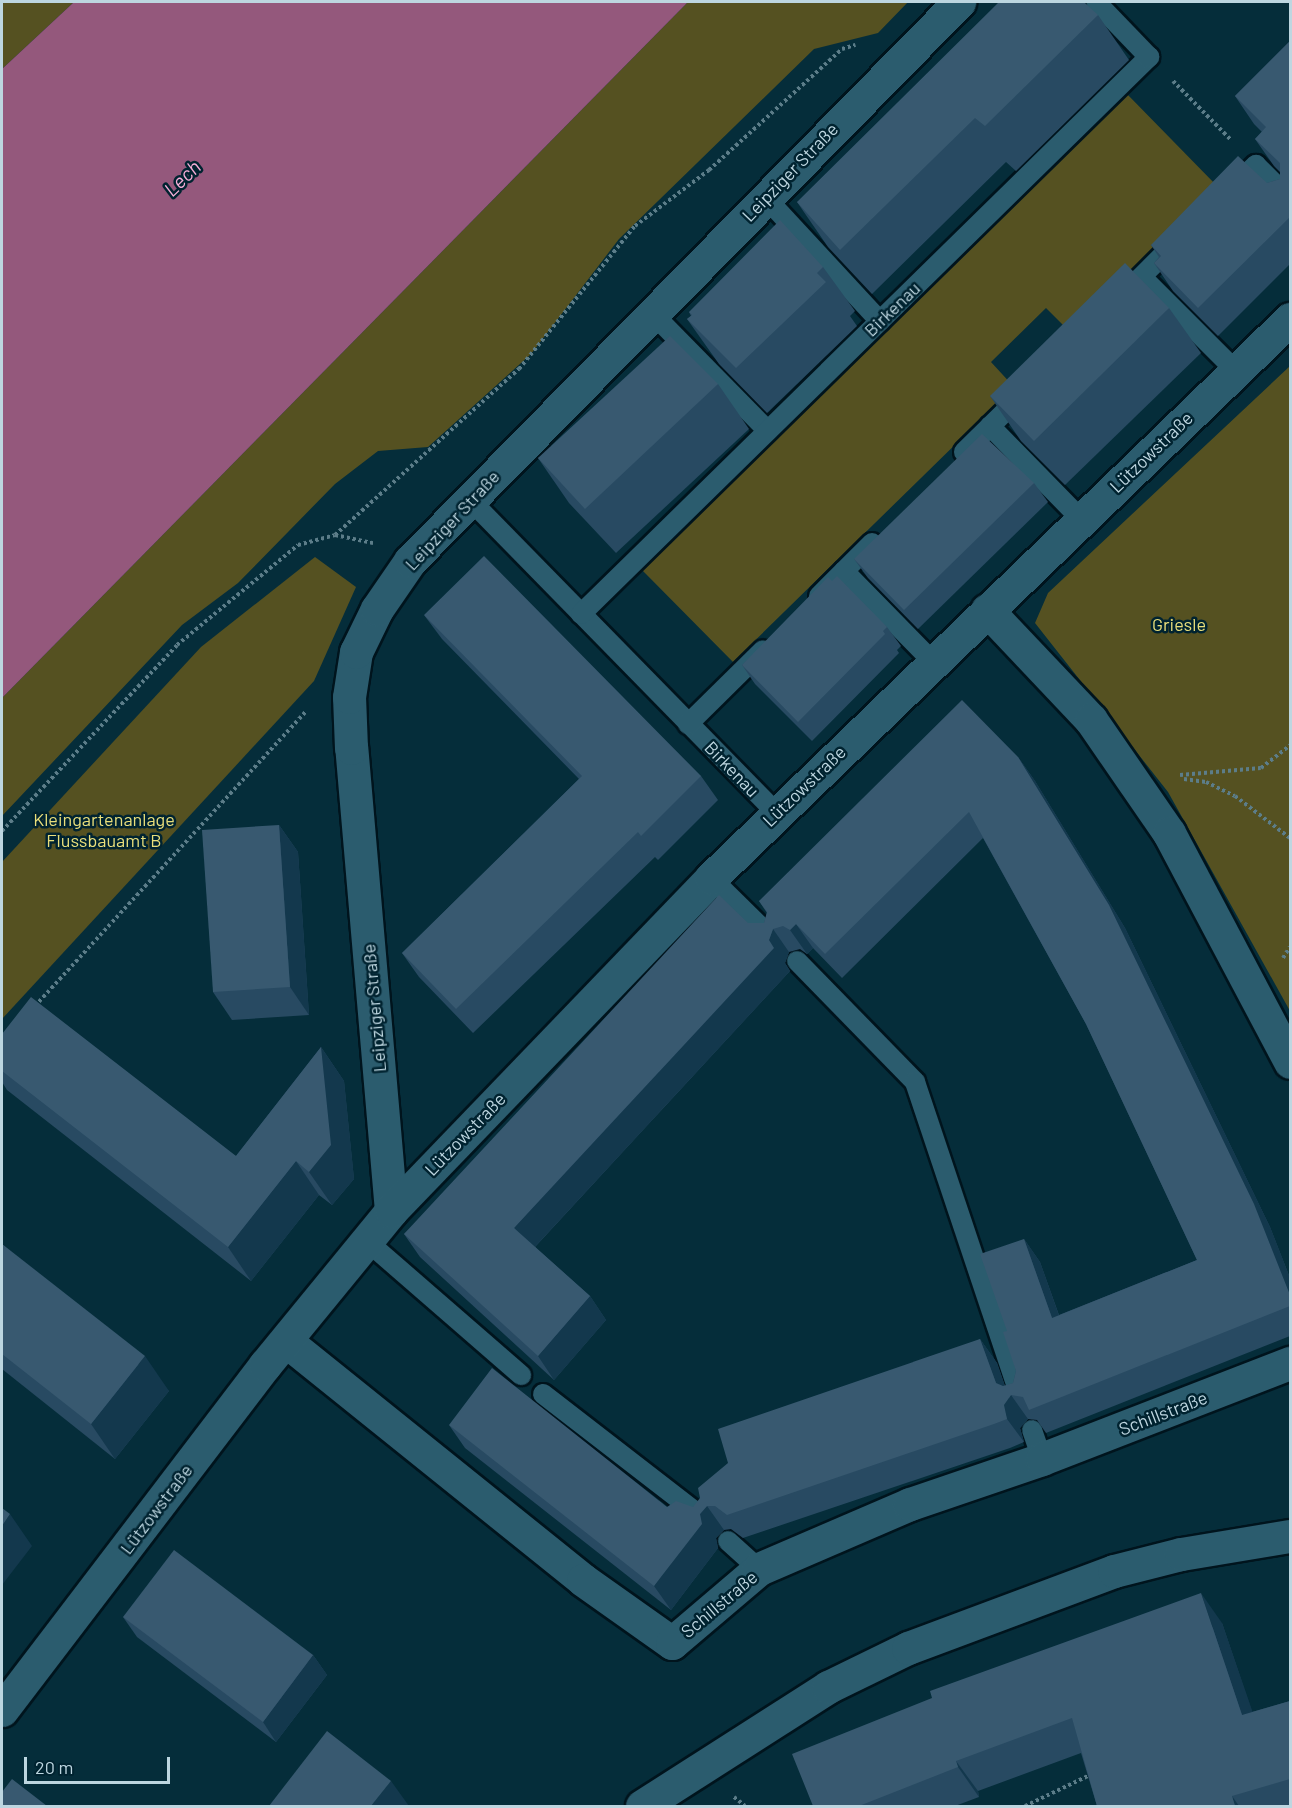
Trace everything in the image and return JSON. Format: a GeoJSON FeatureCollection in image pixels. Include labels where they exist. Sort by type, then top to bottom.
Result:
{"type":"FeatureCollection","features":[{"type":"Feature","properties":{"kind":"street","name":"Leipziger Straße"},"geometry":{"type":"LineString","coordinates":[[391,1210],[350,697],[356,652],[377,609],[410,561],[958,2]]}},
{"type":"Feature","properties":{"kind":"street","name":"Lützowstraße"},"geometry":{"type":"LineString","coordinates":[[2,1710],[286,1341],[368,1242],[391,1210],[776,813],[1290,319]]}},
{"type":"Feature","properties":{"kind":"street"},"geometry":{"type":"LineString","coordinates":[[987,610],[1091,720],[1169,833],[1290,1062]]}},
{"type":"Feature","properties":{"kind":"street","name":"Schillstraße"},"geometry":{"type":"LineString","coordinates":[[286,1341],[575,1573],[672,1643],[759,1569],[910,1504],[1037,1445],[1290,1363]]}},
{"type":"Feature","properties":{"kind":"street"},"geometry":{"type":"LineString","coordinates":[[642,1806],[828,1687],[908,1648],[1114,1571],[1181,1554],[1290,1536]]}},
{"type":"Feature","properties":{"kind":"lane"},"geometry":{"type":"LineString","coordinates":[[1096,2],[1149,57]]}},
{"type":"Feature","properties":{"kind":"lane","name":"Birkenau"},"geometry":{"type":"LineString","coordinates":[[580,614],[1149,57]]}},
{"type":"Feature","properties":{"kind":"lane"},"geometry":{"type":"LineString","coordinates":[[1215,205],[1256,165],[1290,199]]}},
{"type":"Feature","properties":{"kind":"lane"},"geometry":{"type":"LineString","coordinates":[[765,197],[880,321]]}},
{"type":"Feature","properties":{"kind":"lane"},"geometry":{"type":"LineString","coordinates":[[1108,310],[1190,229]]}},
{"type":"Feature","properties":{"kind":"lane"},"geometry":{"type":"LineString","coordinates":[[1142,277],[1236,371]]}},
{"type":"Feature","properties":{"kind":"lane"},"geometry":{"type":"LineString","coordinates":[[652,313],[768,431]]}},
{"type":"Feature","properties":{"kind":"lane"},"geometry":{"type":"LineString","coordinates":[[950,466],[1032,385]]}},
{"type":"Feature","properties":{"kind":"lane"},"geometry":{"type":"LineString","coordinates":[[990,426],[1081,519]]}},
{"type":"Feature","properties":{"kind":"lane","name":"Birkenau"},"geometry":{"type":"LineString","coordinates":[[469,499],[776,813]]}},
{"type":"Feature","properties":{"kind":"lane"},"geometry":{"type":"LineString","coordinates":[[803,611],[885,531]]}},
{"type":"Feature","properties":{"kind":"lane"},"geometry":{"type":"LineString","coordinates":[[844,571],[932,661]]}},
{"type":"Feature","properties":{"kind":"lane"},"geometry":{"type":"LineString","coordinates":[[688,724],[778,635]]}},
{"type":"Feature","properties":{"kind":"lane"},"geometry":{"type":"LineString","coordinates":[[711,878],[772,938]]}},
{"type":"Feature","properties":{"kind":"lane"},"geometry":{"type":"LineString","coordinates":[[797,961],[915,1082],[1021,1398]]}},
{"type":"Feature","properties":{"kind":"lane"},"geometry":{"type":"LineString","coordinates":[[368,1242],[521,1376]]}},
{"type":"Feature","properties":{"kind":"lane"},"geometry":{"type":"LineString","coordinates":[[543,1394],[705,1520]]}},
{"type":"Feature","properties":{"kind":"lane"},"geometry":{"type":"LineString","coordinates":[[728,1541],[759,1569]]}},
{"type":"Feature","properties":{"kind":"path"},"geometry":{"type":"LineString","coordinates":[[335,535],[519,369],[635,226],[709,170],[842,49],[864,43]]}},
{"type":"Feature","properties":{"kind":"path"},"geometry":{"type":"LineString","coordinates":[[1149,57],[1256,165]]}},
{"type":"Feature","properties":{"kind":"path"},"geometry":{"type":"LineString","coordinates":[[2,831],[177,645],[298,545],[335,535],[390,546],[410,561]]}},
{"type":"Feature","properties":{"kind":"path"},"geometry":{"type":"LineString","coordinates":[[28,1013],[309,708],[350,697]]}},
{"type":"Feature","properties":{"kind":"path"},"geometry":{"type":"LineString","coordinates":[[1290,745],[1261,768],[1169,776],[1206,782],[1235,796],[1290,838]]}},
{"type":"Feature","properties":{"kind":"path"},"geometry":{"type":"LineString","coordinates":[[1025,1806],[1099,1770]]}},
{"type":"Feature","properties":{"kind":"green space"},"geometry":{"type":"Polygon","coordinates":[[[2,2],[74,2],[2,69],[2,2]]]}},
{"type":"Feature","properties":{"kind":"green space"},"geometry":{"type":"Polygon","coordinates":[[[688,2],[908,2],[878,33],[814,49],[619,239],[531,354],[428,447],[378,451],[335,484],[238,583],[182,625],[2,816],[2,698],[688,2]]]}},
{"type":"Feature","properties":{"kind":"green space"},"geometry":{"type":"Polygon","coordinates":[[[1127,94],[1218,187],[1070,332],[1046,308],[991,362],[1014,387],[733,662],[642,570],[1127,94]]]}},
{"type":"Feature","properties":{"kind":"green space","name":"Griesle"},"geometry":{"type":"Polygon","coordinates":[[[1290,366],[1290,1011],[1168,792],[1035,623],[1048,593],[1290,366]]]}},
{"type":"Feature","properties":{"kind":"green space","name":"Kleingartenanlage Flussbauamt B"},"geometry":{"type":"Polygon","coordinates":[[[315,557],[356,587],[314,681],[2,1019],[2,862],[201,647],[315,557]]]}},
{"type":"Feature","properties":{"kind":"water","name":"Lech"},"geometry":{"type":"Polygon","coordinates":[[[74,2],[688,2],[2,698],[2,69],[74,2]]]}},
{"type":"Feature","properties":{"kind":"building"},"geometry":{"type":"Polygon","coordinates":[[[999,2],[1084,2],[1098,15],[985,126],[975,118],[840,250],[797,202],[999,2]]]}},
{"type":"Feature","properties":{"kind":"building"},"geometry":{"type":"Polygon","coordinates":[[[1290,41],[1290,217],[1198,308],[1154,263],[1161,256],[1151,245],[1238,156],[1267,183],[1280,179],[1280,163],[1255,139],[1266,127],[1235,96],[1290,41]]]}},
{"type":"Feature","properties":{"kind":"building"},"geometry":{"type":"Polygon","coordinates":[[[780,220],[823,267],[817,273],[826,282],[736,368],[687,319],[692,315],[689,312],[780,220]]]}},
{"type":"Feature","properties":{"kind":"building"},"geometry":{"type":"Polygon","coordinates":[[[1125,263],[1169,308],[1034,441],[990,396],[1125,263]]]}},
{"type":"Feature","properties":{"kind":"building"},"geometry":{"type":"Polygon","coordinates":[[[670,336],[718,384],[585,509],[538,458],[670,336]]]}},
{"type":"Feature","properties":{"kind":"building"},"geometry":{"type":"Polygon","coordinates":[[[982,434],[1034,483],[904,610],[854,559],[982,434]]]}},
{"type":"Feature","properties":{"kind":"building"},"geometry":{"type":"Polygon","coordinates":[[[484,556],[701,776],[641,836],[638,832],[456,1009],[402,953],[582,776],[424,615],[484,556]]]}},
{"type":"Feature","properties":{"kind":"building"},"geometry":{"type":"Polygon","coordinates":[[[837,576],[887,627],[883,631],[885,634],[798,722],[742,665],[828,577],[832,581],[837,576]]]}},
{"type":"Feature","properties":{"kind":"building"},"geometry":{"type":"Polygon","coordinates":[[[962,700],[1018,757],[1109,905],[1254,1204],[1290,1295],[1290,1306],[1029,1410],[1023,1397],[1011,1395],[1004,1405],[1007,1419],[994,1424],[727,1515],[715,1506],[707,1506],[700,1514],[702,1524],[654,1586],[449,1425],[492,1368],[667,1507],[676,1501],[693,1507],[700,1498],[698,1488],[728,1463],[718,1429],[980,1339],[996,1383],[1003,1386],[1013,1383],[1016,1371],[1003,1332],[1007,1331],[980,1254],[1024,1239],[1052,1318],[1197,1260],[1086,1024],[969,812],[825,954],[796,924],[790,930],[783,926],[773,929],[769,940],[774,948],[514,1228],[590,1296],[538,1356],[404,1234],[719,895],[748,923],[764,923],[767,912],[759,901],[962,700]]]}},
{"type":"Feature","properties":{"kind":"building"},"geometry":{"type":"Polygon","coordinates":[[[279,825],[290,987],[213,992],[202,830],[279,825]]]}},
{"type":"Feature","properties":{"kind":"building"},"geometry":{"type":"Polygon","coordinates":[[[31,997],[236,1156],[321,1047],[331,1145],[309,1172],[296,1161],[228,1247],[2,1071],[2,1034],[31,997]]]}},
{"type":"Feature","properties":{"kind":"building"},"geometry":{"type":"Polygon","coordinates":[[[2,1244],[145,1356],[91,1424],[2,1354],[2,1244]]]}},
{"type":"Feature","properties":{"kind":"building"},"geometry":{"type":"Polygon","coordinates":[[[2,1508],[10,1514],[2,1526],[2,1508]]]}},
{"type":"Feature","properties":{"kind":"building"},"geometry":{"type":"Polygon","coordinates":[[[174,1550],[313,1655],[263,1722],[123,1617],[174,1550]]]}},
{"type":"Feature","properties":{"kind":"building"},"geometry":{"type":"Polygon","coordinates":[[[1201,1593],[1242,1715],[1290,1701],[1290,1779],[1232,1796],[1235,1806],[1097,1806],[1072,1718],[956,1761],[958,1767],[859,1806],[813,1806],[792,1754],[932,1698],[930,1691],[1201,1593]]]}},
{"type":"Feature","properties":{"kind":"building"},"geometry":{"type":"Polygon","coordinates":[[[327,1731],[391,1781],[371,1806],[269,1806],[327,1731]]]}},
{"type":"Feature","properties":{"kind":"building"},"geometry":{"type":"Polygon","coordinates":[[[12,1779],[47,1806],[2,1806],[2,1792],[12,1779]]]}}]}
